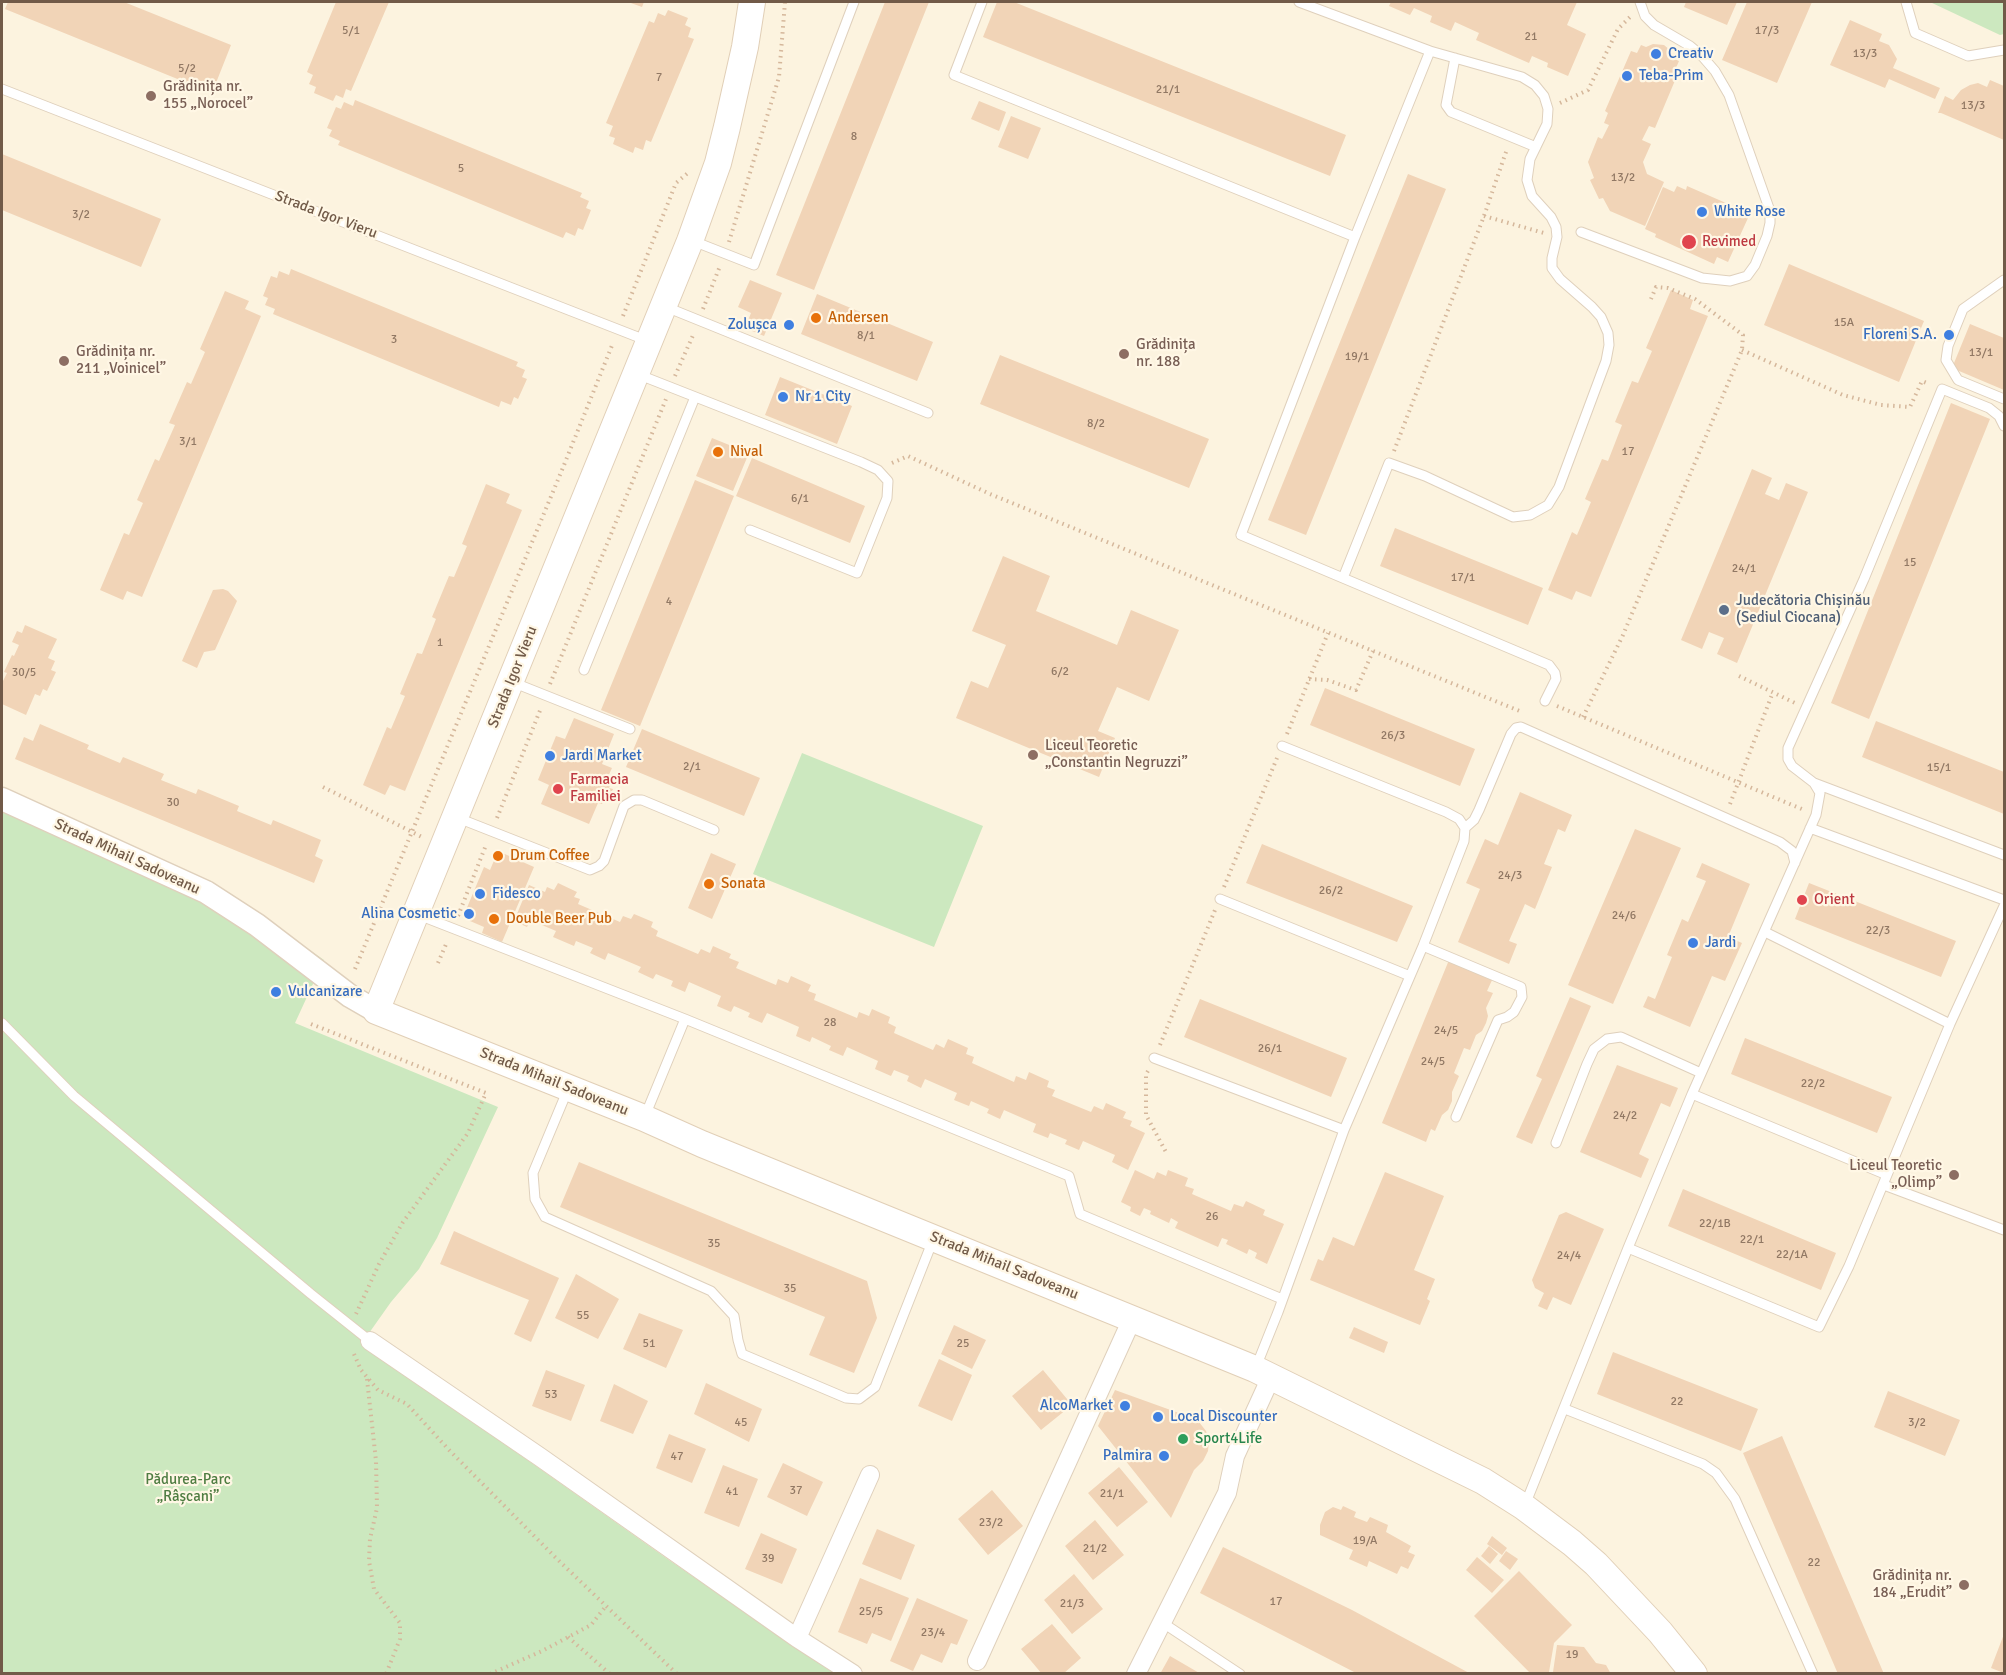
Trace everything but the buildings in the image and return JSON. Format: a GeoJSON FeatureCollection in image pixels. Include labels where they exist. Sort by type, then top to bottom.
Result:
{"type":"FeatureCollection","features":[{"type":"Feature","properties":{"kind":"main road","name":"Strada Igor Vieru"},"geometry":{"type":"LineString","coordinates":[[376,1011],[690,241],[718,164],[728,127],[753,2]]}},
{"type":"Feature","properties":{"kind":"main road","name":"Strada Mihail Sadoveanu"},"geometry":{"type":"LineString","coordinates":[[376,1011],[644,1118],[702,1144],[1263,1373],[1483,1481],[1524,1507],[1572,1543],[1619,1586],[1694,1674]]}},
{"type":"Feature","properties":{"kind":"street","name":"Strada Mihail Sadoveanu"},"geometry":{"type":"LineString","coordinates":[[2,799],[206,892],[257,925],[350,996],[376,1011]]}},
{"type":"Feature","properties":{"kind":"street"},"geometry":{"type":"LineString","coordinates":[[977,1661],[1132,1319]]}},
{"type":"Feature","properties":{"kind":"street"},"geometry":{"type":"LineString","coordinates":[[370,1341],[540,1457],[797,1638],[853,1674]]}},
{"type":"Feature","properties":{"kind":"street"},"geometry":{"type":"LineString","coordinates":[[1136,1674],[1227,1493],[1235,1456],[1263,1373]]}},
{"type":"Feature","properties":{"kind":"street"},"geometry":{"type":"LineString","coordinates":[[797,1638],[870,1474]]}},
{"type":"Feature","properties":{"kind":"lane"},"geometry":{"type":"LineString","coordinates":[[690,241],[754,265],[854,2]]}},
{"type":"Feature","properties":{"kind":"lane"},"geometry":{"type":"LineString","coordinates":[[982,2],[954,75],[1354,237]]}},
{"type":"Feature","properties":{"kind":"lane"},"geometry":{"type":"LineString","coordinates":[[1299,2],[1430,51],[1522,77],[1535,85],[1544,96],[1548,109],[1547,124],[1530,159],[1527,180],[1532,196],[1551,217],[1556,227],[1557,237],[1551,258],[1552,268],[1560,279],[1601,317],[1608,333],[1609,345],[1606,361],[1559,488],[1548,505],[1530,515],[1513,517],[1425,476],[1389,463],[1343,578]]}},
{"type":"Feature","properties":{"kind":"lane"},"geometry":{"type":"LineString","coordinates":[[1906,2],[1915,33],[1968,56],[2004,50]]}},
{"type":"Feature","properties":{"kind":"lane"},"geometry":{"type":"LineString","coordinates":[[1581,232],[1702,278],[1730,281],[1747,276],[1755,265],[1767,236],[1770,211],[1729,95],[1715,71],[1702,56],[1690,46],[1654,26],[1645,16],[1641,4]]}},
{"type":"Feature","properties":{"kind":"lane"},"geometry":{"type":"LineString","coordinates":[[1430,51],[1354,237],[1241,535],[1550,665],[1556,679],[1545,701]]}},
{"type":"Feature","properties":{"kind":"lane"},"geometry":{"type":"LineString","coordinates":[[1455,58],[1446,105],[1451,112],[1536,147]]}},
{"type":"Feature","properties":{"kind":"lane","name":"Strada Igor Vieru"},"geometry":{"type":"LineString","coordinates":[[2,89],[650,342]]}},
{"type":"Feature","properties":{"kind":"lane"},"geometry":{"type":"LineString","coordinates":[[2004,280],[1963,309],[1948,346],[1947,360],[1958,380],[2004,399]]}},
{"type":"Feature","properties":{"kind":"lane"},"geometry":{"type":"LineString","coordinates":[[664,306],[928,413]]}},
{"type":"Feature","properties":{"kind":"lane"},"geometry":{"type":"LineString","coordinates":[[637,374],[878,470],[888,481],[887,498],[857,573],[750,531]]}},
{"type":"Feature","properties":{"kind":"lane"},"geometry":{"type":"LineString","coordinates":[[2004,426],[1999,416],[1989,408],[1942,388],[1864,579],[1788,748],[1788,759],[1797,771],[1814,783],[2004,855]]}},
{"type":"Feature","properties":{"kind":"lane"},"geometry":{"type":"LineString","coordinates":[[584,670],[695,397]]}},
{"type":"Feature","properties":{"kind":"lane"},"geometry":{"type":"LineString","coordinates":[[512,681],[630,729]]}},
{"type":"Feature","properties":{"kind":"lane"},"geometry":{"type":"LineString","coordinates":[[1465,828],[1479,810],[1511,734],[1516,728],[1521,727],[1726,816],[1780,842],[1792,851],[1795,863]]}},
{"type":"Feature","properties":{"kind":"lane"},"geometry":{"type":"LineString","coordinates":[[1263,1373],[1282,1299],[1344,1130],[1423,946],[1464,841],[1465,828],[1459,819],[1446,812],[1282,746]]}},
{"type":"Feature","properties":{"kind":"lane"},"geometry":{"type":"LineString","coordinates":[[1524,1507],[1692,1094],[1816,815],[1820,793],[1814,783]]}},
{"type":"Feature","properties":{"kind":"lane"},"geometry":{"type":"LineString","coordinates":[[456,818],[590,870],[604,861],[624,806],[634,800],[642,800],[714,830]]}},
{"type":"Feature","properties":{"kind":"lane"},"geometry":{"type":"LineString","coordinates":[[1810,828],[2004,900]]}},
{"type":"Feature","properties":{"kind":"lane"},"geometry":{"type":"LineString","coordinates":[[1220,899],[1410,976]]}},
{"type":"Feature","properties":{"kind":"lane"},"geometry":{"type":"LineString","coordinates":[[1628,1248],[1819,1327],[1849,1266],[1950,1024],[2004,906]]}},
{"type":"Feature","properties":{"kind":"lane"},"geometry":{"type":"LineString","coordinates":[[416,914],[685,1019],[1068,1176],[1080,1214],[1282,1299]]}},
{"type":"Feature","properties":{"kind":"lane"},"geometry":{"type":"LineString","coordinates":[[1765,932],[1950,1024]]}},
{"type":"Feature","properties":{"kind":"lane"},"geometry":{"type":"LineString","coordinates":[[1423,946],[1521,987],[1522,997],[1514,1012],[1498,1020],[1456,1117]]}},
{"type":"Feature","properties":{"kind":"lane"},"geometry":{"type":"LineString","coordinates":[[644,1118],[685,1019]]}},
{"type":"Feature","properties":{"kind":"lane"},"geometry":{"type":"LineString","coordinates":[[2,1023],[74,1096],[310,1294],[370,1341]]}},
{"type":"Feature","properties":{"kind":"lane"},"geometry":{"type":"LineString","coordinates":[[1556,1143],[1594,1049],[1607,1039],[1621,1037],[1701,1073]]}},
{"type":"Feature","properties":{"kind":"lane"},"geometry":{"type":"LineString","coordinates":[[1155,1058],[1344,1130]]}},
{"type":"Feature","properties":{"kind":"lane"},"geometry":{"type":"LineString","coordinates":[[569,1088],[533,1173],[535,1199],[545,1218],[711,1291],[734,1316],[742,1354],[846,1398],[859,1399],[875,1387],[934,1237]]}},
{"type":"Feature","properties":{"kind":"lane"},"geometry":{"type":"LineString","coordinates":[[1692,1094],[2004,1230]]}},
{"type":"Feature","properties":{"kind":"lane"},"geometry":{"type":"LineString","coordinates":[[1565,1409],[1703,1464],[1716,1473],[1734,1499],[1813,1674]]}},
{"type":"Feature","properties":{"kind":"lane"},"geometry":{"type":"LineString","coordinates":[[1163,1623],[1240,1674]]}},
{"type":"Feature","properties":{"kind":"path"},"geometry":{"type":"LineString","coordinates":[[438,963],[725,254],[778,77],[785,2]]}},
{"type":"Feature","properties":{"kind":"path"},"geometry":{"type":"LineString","coordinates":[[1548,109],[1588,90],[1618,29],[1641,4]]}},
{"type":"Feature","properties":{"kind":"path"},"geometry":{"type":"LineString","coordinates":[[1389,463],[1484,216],[1511,138]]}},
{"type":"Feature","properties":{"kind":"path"},"geometry":{"type":"LineString","coordinates":[[355,969],[618,330],[676,183]]}},
{"type":"Feature","properties":{"kind":"path"},"geometry":{"type":"LineString","coordinates":[[1484,216],[1557,237]]}},
{"type":"Feature","properties":{"kind":"path"},"geometry":{"type":"LineString","coordinates":[[1583,717],[1623,635],[1742,350],[1743,335],[1695,299],[1668,288],[1656,287],[1651,299]]}},
{"type":"Feature","properties":{"kind":"path"},"geometry":{"type":"LineString","coordinates":[[1742,350],[1843,395],[1881,405],[1910,407],[1922,381],[1942,388]]}},
{"type":"Feature","properties":{"kind":"path"},"geometry":{"type":"LineString","coordinates":[[878,470],[909,456],[990,494],[1523,712]]}},
{"type":"Feature","properties":{"kind":"path"},"geometry":{"type":"LineString","coordinates":[[1166,1152],[1146,1115],[1146,1074],[1155,1058],[1329,633]]}},
{"type":"Feature","properties":{"kind":"path"},"geometry":{"type":"LineString","coordinates":[[1309,679],[1327,680],[1356,690],[1373,651]]}},
{"type":"Feature","properties":{"kind":"path"},"geometry":{"type":"LineString","coordinates":[[1739,676],[1806,709]]}},
{"type":"Feature","properties":{"kind":"path"},"geometry":{"type":"LineString","coordinates":[[1726,816],[1773,692]]}},
{"type":"Feature","properties":{"kind":"path"},"geometry":{"type":"LineString","coordinates":[[1545,701],[1816,815]]}},
{"type":"Feature","properties":{"kind":"path"},"geometry":{"type":"LineString","coordinates":[[323,787],[412,833],[444,846]]}},
{"type":"Feature","properties":{"kind":"path"},"geometry":{"type":"LineString","coordinates":[[311,1023],[486,1093],[468,1133],[403,1222],[355,1315],[353,1351],[361,1370],[378,1390],[407,1404],[466,1467],[677,1674]]}},
{"type":"Feature","properties":{"kind":"path"},"geometry":{"type":"LineString","coordinates":[[367,1377],[376,1461],[377,1508],[370,1539],[369,1561],[374,1589],[400,1623],[400,1639],[386,1674]]}},
{"type":"Feature","properties":{"kind":"path"},"geometry":{"type":"LineString","coordinates":[[490,1674],[542,1651],[591,1625],[606,1606]]}},
{"type":"Feature","properties":{"kind":"path"},"geometry":{"type":"LineString","coordinates":[[568,1637],[610,1674]]}},
{"type":"Feature","properties":{"kind":"green space"},"geometry":{"type":"Polygon","coordinates":[[[1930,2],[2004,2],[2004,34],[2000,35],[1930,2]]]}},
{"type":"Feature","properties":{"kind":"green space"},"geometry":{"type":"Polygon","coordinates":[[[802,753],[983,826],[934,947],[753,874],[802,753]]]}},
{"type":"Feature","properties":{"kind":"green space","name":"Pădurea-Parc „Râșcani”"},"geometry":{"type":"Polygon","coordinates":[[[2,788],[233,897],[324,960],[295,1023],[498,1107],[437,1238],[419,1269],[391,1302],[362,1343],[669,1560],[834,1673],[2,1674],[2,788]]]}},
{"type":"Feature","properties":{"kind":"place","name":"Creativ"},"geometry":{"type":"Point","coordinates":[1656,54]}},
{"type":"Feature","properties":{"kind":"place","name":"Teba-Prim"},"geometry":{"type":"Point","coordinates":[1627,76]}},
{"type":"Feature","properties":{"kind":"place","name":"Grădinița nr. 155 „Norocel”"},"geometry":{"type":"Point","coordinates":[151,96]}},
{"type":"Feature","properties":{"kind":"place","name":"White Rose"},"geometry":{"type":"Point","coordinates":[1702,212]}},
{"type":"Feature","properties":{"kind":"place","name":"Revimed"},"geometry":{"type":"Point","coordinates":[1689,242]}},
{"type":"Feature","properties":{"kind":"place","name":"Andersen"},"geometry":{"type":"Point","coordinates":[816,318]}},
{"type":"Feature","properties":{"kind":"place","name":"Zolușca"},"geometry":{"type":"Point","coordinates":[789,325]}},
{"type":"Feature","properties":{"kind":"place","name":"Floreni S.A."},"geometry":{"type":"Point","coordinates":[1949,335]}},
{"type":"Feature","properties":{"kind":"place","name":"Grădinița nr. 188"},"geometry":{"type":"Point","coordinates":[1124,354]}},
{"type":"Feature","properties":{"kind":"place","name":"Grădinița nr. 211 „Voinicel”"},"geometry":{"type":"Point","coordinates":[64,361]}},
{"type":"Feature","properties":{"kind":"place","name":"Nr 1 City"},"geometry":{"type":"Point","coordinates":[783,397]}},
{"type":"Feature","properties":{"kind":"place","name":"Nival"},"geometry":{"type":"Point","coordinates":[718,452]}},
{"type":"Feature","properties":{"kind":"place","name":"Judecătoria Chișinău (Sediul Ciocana)"},"geometry":{"type":"Point","coordinates":[1724,610]}},
{"type":"Feature","properties":{"kind":"place","name":"Liceul Teoretic „Constantin Negruzzi”"},"geometry":{"type":"Point","coordinates":[1033,755]}},
{"type":"Feature","properties":{"kind":"place","name":"Jardi Market"},"geometry":{"type":"Point","coordinates":[550,756]}},
{"type":"Feature","properties":{"kind":"place","name":"Farmacia Familiei"},"geometry":{"type":"Point","coordinates":[558,789]}},
{"type":"Feature","properties":{"kind":"place","name":"Drum Coffee"},"geometry":{"type":"Point","coordinates":[498,856]}},
{"type":"Feature","properties":{"kind":"place","name":"Sonata"},"geometry":{"type":"Point","coordinates":[709,884]}},
{"type":"Feature","properties":{"kind":"place","name":"Fidesco"},"geometry":{"type":"Point","coordinates":[480,894]}},
{"type":"Feature","properties":{"kind":"place","name":"Orient"},"geometry":{"type":"Point","coordinates":[1802,900]}},
{"type":"Feature","properties":{"kind":"place","name":"Alina Cosmetic"},"geometry":{"type":"Point","coordinates":[469,914]}},
{"type":"Feature","properties":{"kind":"place","name":"Double Beer Pub"},"geometry":{"type":"Point","coordinates":[494,919]}},
{"type":"Feature","properties":{"kind":"place","name":"Jardi"},"geometry":{"type":"Point","coordinates":[1693,943]}},
{"type":"Feature","properties":{"kind":"place","name":"Vulcanizare"},"geometry":{"type":"Point","coordinates":[276,992]}},
{"type":"Feature","properties":{"kind":"place","name":"Liceul Teoretic „Olimp”"},"geometry":{"type":"Point","coordinates":[1954,1175]}},
{"type":"Feature","properties":{"kind":"place","name":"AlcoMarket"},"geometry":{"type":"Point","coordinates":[1125,1406]}},
{"type":"Feature","properties":{"kind":"place","name":"Local Discounter"},"geometry":{"type":"Point","coordinates":[1158,1417]}},
{"type":"Feature","properties":{"kind":"place","name":"Sport4Life"},"geometry":{"type":"Point","coordinates":[1183,1439]}},
{"type":"Feature","properties":{"kind":"place","name":"Palmira"},"geometry":{"type":"Point","coordinates":[1164,1456]}},
{"type":"Feature","properties":{"kind":"place","name":"Grădinița nr. 184 „Erudit”"},"geometry":{"type":"Point","coordinates":[1964,1585]}}]}
